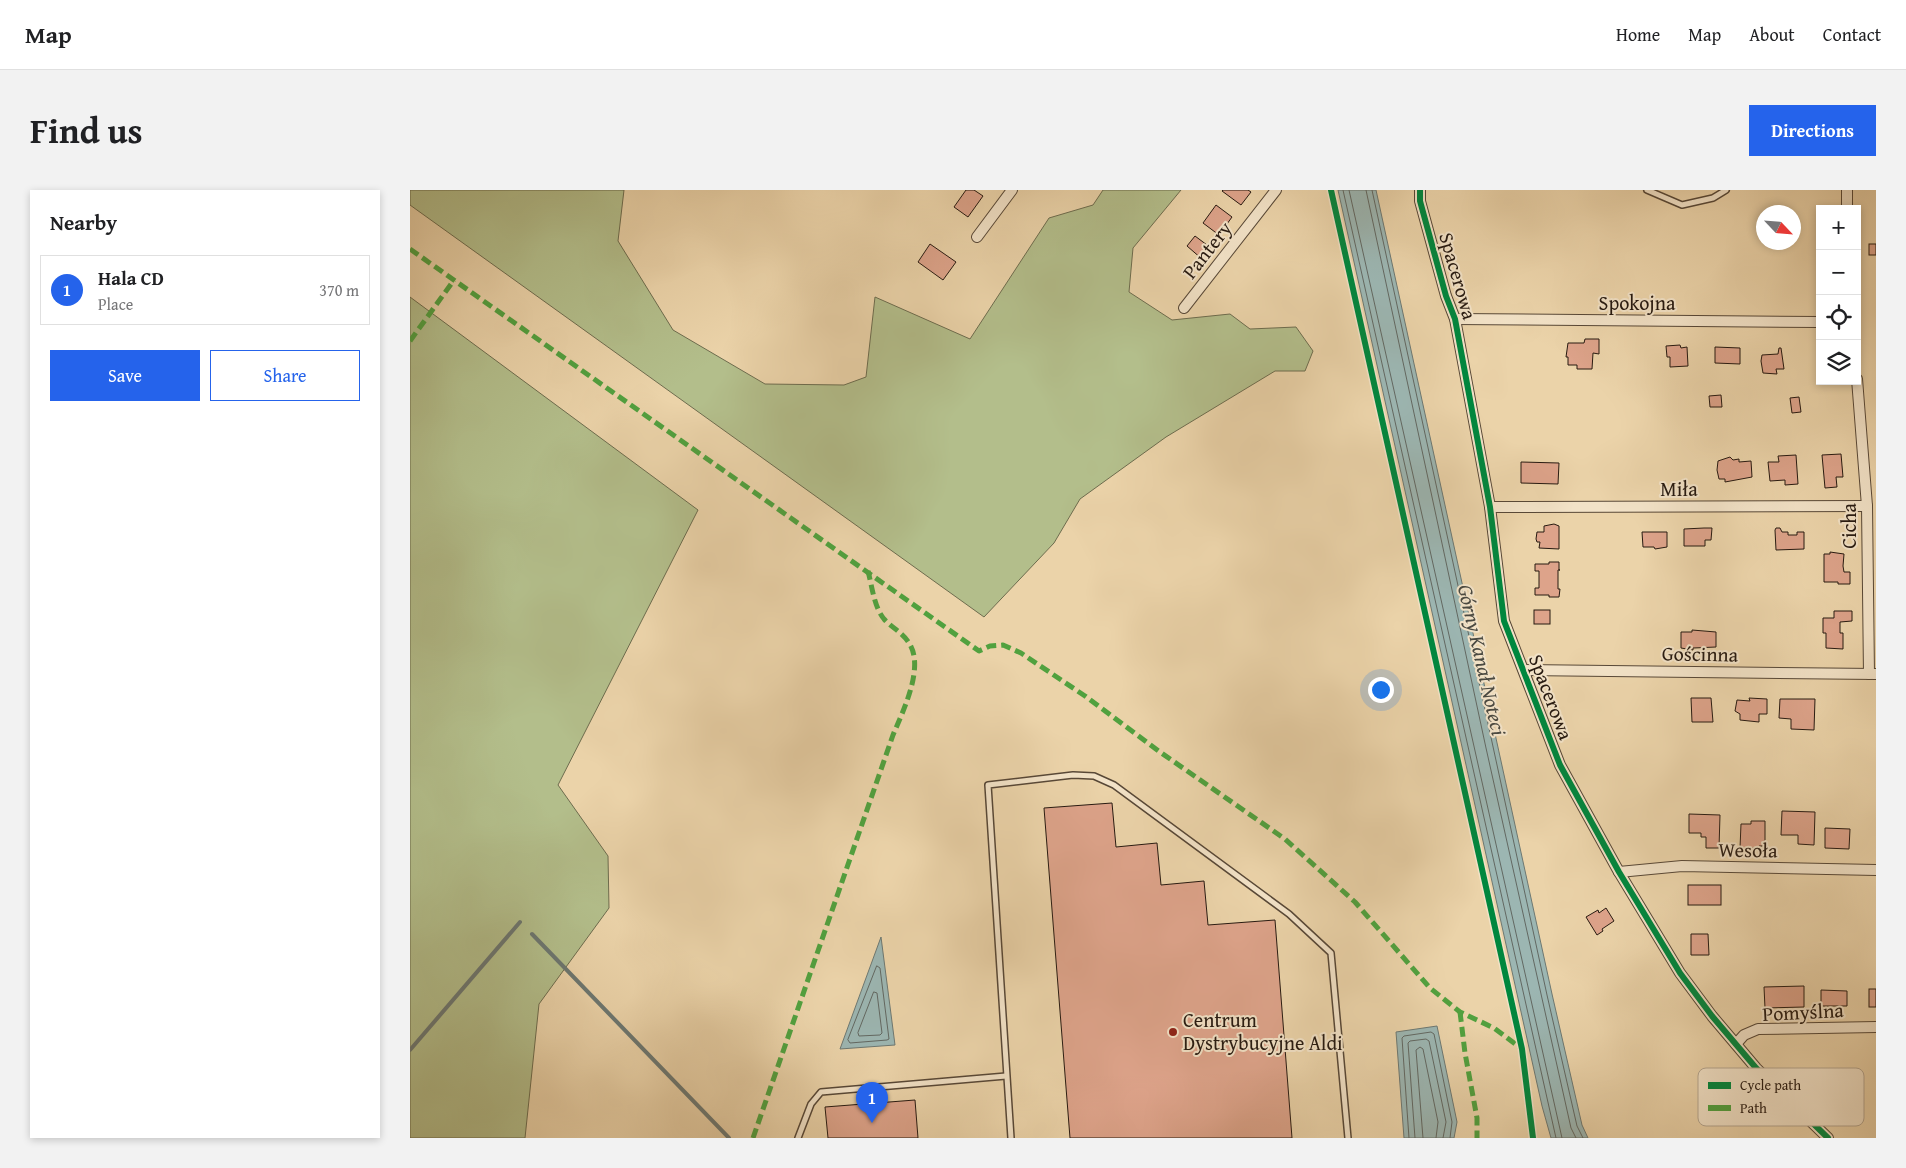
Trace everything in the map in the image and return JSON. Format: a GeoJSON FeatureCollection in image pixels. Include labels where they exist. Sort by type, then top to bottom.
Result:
{"type":"FeatureCollection","features":[{"type":"Feature","properties":{"kind":"street"},"geometry":{"type":"LineString","coordinates":[[977,237],[1012,190]]}},
{"type":"Feature","properties":{"kind":"street","name":"Pantery"},"geometry":{"type":"LineString","coordinates":[[1184,308],[1276,190]]}},
{"type":"Feature","properties":{"kind":"street","name":"Spacerowa"},"geometry":{"type":"LineString","coordinates":[[1420,190],[1420,201],[1446,296],[1455,319],[1490,506],[1504,621],[1560,764],[1619,872],[1680,973],[1712,1016],[1756,1068]]}},
{"type":"Feature","properties":{"kind":"street"},"geometry":{"type":"LineString","coordinates":[[1847,190],[1847,205]]}},
{"type":"Feature","properties":{"kind":"street","name":"Spokojna"},"geometry":{"type":"LineString","coordinates":[[1455,319],[1816,322]]}},
{"type":"Feature","properties":{"kind":"street","name":"Cicha"},"geometry":{"type":"LineString","coordinates":[[1857,385],[1867,506],[1872,674]]}},
{"type":"Feature","properties":{"kind":"street","name":"Miła"},"geometry":{"type":"LineString","coordinates":[[1490,506],[1867,506]]}},
{"type":"Feature","properties":{"kind":"street","name":"Gościnna"},"geometry":{"type":"LineString","coordinates":[[1524,670],[1872,674]]}},
{"type":"Feature","properties":{"kind":"street","name":"Wesoła"},"geometry":{"type":"LineString","coordinates":[[1619,872],[1682,866],[1876,870]]}},
{"type":"Feature","properties":{"kind":"street","name":"Pomyślna"},"geometry":{"type":"LineString","coordinates":[[1736,1044],[1744,1035],[1758,1029],[1876,1026]]}},
{"type":"Feature","properties":{"kind":"street","name":"Spacerowa"},"geometry":{"type":"LineString","coordinates":[[1816,1126],[1828,1138]]}},
{"type":"Feature","properties":{"kind":"lane"},"geometry":{"type":"LineString","coordinates":[[1647,190],[1682,205],[1713,198],[1726,190]]}},
{"type":"Feature","properties":{"kind":"lane"},"geometry":{"type":"LineString","coordinates":[[1011,1138],[988,785],[1073,775],[1094,776],[1114,785],[1289,914],[1331,953],[1348,1138]]}},
{"type":"Feature","properties":{"kind":"lane"},"geometry":{"type":"LineString","coordinates":[[798,1138],[811,1104],[821,1092],[1006,1076]]}},
{"type":"Feature","properties":{"kind":"green space"},"geometry":{"type":"Polygon","coordinates":[[[410,190],[624,190],[618,241],[673,330],[765,384],[844,385],[866,377],[875,297],[970,339],[1049,218],[1093,205],[1103,190],[1181,190],[1133,248],[1129,292],[1172,320],[1230,314],[1250,329],[1296,327],[1313,351],[1305,371],[1275,371],[1166,437],[1080,499],[1054,543],[984,617],[410,205],[410,190]]]}},
{"type":"Feature","properties":{"kind":"green space"},"geometry":{"type":"Polygon","coordinates":[[[410,297],[698,510],[558,785],[608,856],[609,908],[539,1004],[525,1138],[410,1138],[410,297]]]}},
{"type":"Feature","properties":{"kind":"water"},"geometry":{"type":"Polygon","coordinates":[[[1338,190],[1376,190],[1552,994],[1582,1125],[1588,1138],[1551,1138],[1542,1106],[1338,190]]]}},
{"type":"Feature","properties":{"kind":"water"},"geometry":{"type":"Polygon","coordinates":[[[881,937],[895,1045],[840,1049],[881,937]]]}},
{"type":"Feature","properties":{"kind":"water"},"geometry":{"type":"Polygon","coordinates":[[[1437,1026],[1457,1122],[1454,1138],[1404,1138],[1396,1032],[1437,1026]]]}},
{"type":"Feature","properties":{"kind":"building"},"geometry":{"type":"Polygon","coordinates":[[[966,190],[974,190],[983,196],[968,217],[954,207],[966,190]]]}},
{"type":"Feature","properties":{"kind":"building"},"geometry":{"type":"Polygon","coordinates":[[[1223,190],[1248,190],[1251,192],[1241,205],[1223,190]]]}},
{"type":"Feature","properties":{"kind":"building"},"geometry":{"type":"Polygon","coordinates":[[[1216,205],[1232,217],[1219,235],[1203,223],[1216,205]]]}},
{"type":"Feature","properties":{"kind":"building"},"geometry":{"type":"Polygon","coordinates":[[[1195,236],[1211,248],[1202,259],[1187,246],[1195,236]]]}},
{"type":"Feature","properties":{"kind":"building"},"geometry":{"type":"Polygon","coordinates":[[[930,244],[956,262],[943,280],[918,262],[930,244]]]}},
{"type":"Feature","properties":{"kind":"building"},"geometry":{"type":"Polygon","coordinates":[[[1869,244],[1876,244],[1876,255],[1869,255],[1869,244]]]}},
{"type":"Feature","properties":{"kind":"building"},"geometry":{"type":"Polygon","coordinates":[[[1585,339],[1599,339],[1599,354],[1593,353],[1592,369],[1577,369],[1577,365],[1568,365],[1568,357],[1566,357],[1568,343],[1584,343],[1585,339]]]}},
{"type":"Feature","properties":{"kind":"building"},"geometry":{"type":"Polygon","coordinates":[[[1680,345],[1681,348],[1687,347],[1688,366],[1670,367],[1670,357],[1667,357],[1666,346],[1680,345]]]}},
{"type":"Feature","properties":{"kind":"building"},"geometry":{"type":"Polygon","coordinates":[[[1715,347],[1740,348],[1740,364],[1715,363],[1715,347]]]}},
{"type":"Feature","properties":{"kind":"building"},"geometry":{"type":"Polygon","coordinates":[[[1779,348],[1781,348],[1784,369],[1776,369],[1777,374],[1763,373],[1762,355],[1778,354],[1779,348]]]}},
{"type":"Feature","properties":{"kind":"building"},"geometry":{"type":"Polygon","coordinates":[[[1721,395],[1722,407],[1710,407],[1709,396],[1721,395]]]}},
{"type":"Feature","properties":{"kind":"building"},"geometry":{"type":"Polygon","coordinates":[[[1799,397],[1801,412],[1792,413],[1790,398],[1799,397]]]}},
{"type":"Feature","properties":{"kind":"building"},"geometry":{"type":"Polygon","coordinates":[[[1841,454],[1843,477],[1836,477],[1837,487],[1825,488],[1822,455],[1841,454]]]}},
{"type":"Feature","properties":{"kind":"building"},"geometry":{"type":"Polygon","coordinates":[[[1796,455],[1798,484],[1785,485],[1785,480],[1770,481],[1768,462],[1779,462],[1778,456],[1796,455]]]}},
{"type":"Feature","properties":{"kind":"building"},"geometry":{"type":"Polygon","coordinates":[[[1730,457],[1733,460],[1739,459],[1739,462],[1751,461],[1752,477],[1725,482],[1725,479],[1719,479],[1718,461],[1730,457]]]}},
{"type":"Feature","properties":{"kind":"building"},"geometry":{"type":"Polygon","coordinates":[[[1521,462],[1559,463],[1558,484],[1521,483],[1521,462]]]}},
{"type":"Feature","properties":{"kind":"building"},"geometry":{"type":"Polygon","coordinates":[[[1554,524],[1559,526],[1559,549],[1539,548],[1540,542],[1537,542],[1536,539],[1537,532],[1544,532],[1544,526],[1554,524]]]}},
{"type":"Feature","properties":{"kind":"building"},"geometry":{"type":"Polygon","coordinates":[[[1712,528],[1711,540],[1705,540],[1705,546],[1684,546],[1684,529],[1712,528]]]}},
{"type":"Feature","properties":{"kind":"building"},"geometry":{"type":"Polygon","coordinates":[[[1776,528],[1780,528],[1782,532],[1788,532],[1788,535],[1797,535],[1797,532],[1804,532],[1804,549],[1776,550],[1776,528]]]}},
{"type":"Feature","properties":{"kind":"building"},"geometry":{"type":"Polygon","coordinates":[[[1642,532],[1667,532],[1667,547],[1655,549],[1654,547],[1643,547],[1642,532]]]}},
{"type":"Feature","properties":{"kind":"building"},"geometry":{"type":"Polygon","coordinates":[[[1830,552],[1844,554],[1844,572],[1850,572],[1850,584],[1824,582],[1824,554],[1830,554],[1830,552]]]}},
{"type":"Feature","properties":{"kind":"building"},"geometry":{"type":"Polygon","coordinates":[[[1549,562],[1559,562],[1559,597],[1535,595],[1535,588],[1539,588],[1539,571],[1535,571],[1535,564],[1549,564],[1549,562]]]}},
{"type":"Feature","properties":{"kind":"building"},"geometry":{"type":"Polygon","coordinates":[[[1534,610],[1550,610],[1550,624],[1534,624],[1534,610]]]}},
{"type":"Feature","properties":{"kind":"building"},"geometry":{"type":"Polygon","coordinates":[[[1834,611],[1852,611],[1852,621],[1840,622],[1840,633],[1843,633],[1843,649],[1826,648],[1823,618],[1834,618],[1834,611]]]}},
{"type":"Feature","properties":{"kind":"building"},"geometry":{"type":"Polygon","coordinates":[[[1692,630],[1716,632],[1716,647],[1693,648],[1693,650],[1681,648],[1681,632],[1692,632],[1692,630]]]}},
{"type":"Feature","properties":{"kind":"building"},"geometry":{"type":"Polygon","coordinates":[[[1691,698],[1711,698],[1713,722],[1692,722],[1691,698]]]}},
{"type":"Feature","properties":{"kind":"building"},"geometry":{"type":"Polygon","coordinates":[[[1749,698],[1767,699],[1767,714],[1759,714],[1759,722],[1740,720],[1740,714],[1735,711],[1737,700],[1750,701],[1749,698]]]}},
{"type":"Feature","properties":{"kind":"building"},"geometry":{"type":"Polygon","coordinates":[[[1780,699],[1815,699],[1814,730],[1791,729],[1791,719],[1779,718],[1780,699]]]}},
{"type":"Feature","properties":{"kind":"building","name":"Centrum Dystrybucyjne Aldi"},"geometry":{"type":"Polygon","coordinates":[[[1112,803],[1116,847],[1157,843],[1161,885],[1204,881],[1208,925],[1275,920],[1292,1138],[1070,1138],[1044,808],[1112,803]]]}},
{"type":"Feature","properties":{"kind":"building"},"geometry":{"type":"Polygon","coordinates":[[[1782,811],[1815,812],[1814,845],[1798,844],[1798,835],[1781,835],[1782,811]]]}},
{"type":"Feature","properties":{"kind":"building"},"geometry":{"type":"Polygon","coordinates":[[[1689,814],[1720,815],[1719,848],[1706,848],[1706,837],[1701,837],[1701,833],[1689,833],[1689,814]]]}},
{"type":"Feature","properties":{"kind":"building"},"geometry":{"type":"Polygon","coordinates":[[[1751,821],[1765,821],[1765,846],[1759,846],[1759,848],[1740,848],[1741,824],[1751,824],[1751,821]]]}},
{"type":"Feature","properties":{"kind":"building"},"geometry":{"type":"Polygon","coordinates":[[[1825,828],[1850,829],[1849,849],[1825,848],[1825,828]]]}},
{"type":"Feature","properties":{"kind":"building"},"geometry":{"type":"Polygon","coordinates":[[[1688,885],[1721,885],[1721,905],[1688,905],[1688,885]]]}},
{"type":"Feature","properties":{"kind":"building"},"geometry":{"type":"Polygon","coordinates":[[[1606,908],[1614,921],[1597,935],[1586,917],[1598,910],[1599,913],[1606,908]]]}},
{"type":"Feature","properties":{"kind":"building"},"geometry":{"type":"Polygon","coordinates":[[[1691,934],[1708,934],[1709,955],[1691,955],[1691,934]]]}},
{"type":"Feature","properties":{"kind":"building"},"geometry":{"type":"Polygon","coordinates":[[[1804,986],[1804,1007],[1765,1008],[1764,987],[1804,986]]]}},
{"type":"Feature","properties":{"kind":"building"},"geometry":{"type":"Polygon","coordinates":[[[1869,989],[1876,989],[1876,1007],[1869,1007],[1869,989]]]}},
{"type":"Feature","properties":{"kind":"building"},"geometry":{"type":"Polygon","coordinates":[[[1821,990],[1847,991],[1847,1006],[1821,1006],[1821,990]]]}},
{"type":"Feature","properties":{"kind":"building"},"geometry":{"type":"Polygon","coordinates":[[[915,1100],[918,1138],[828,1138],[825,1107],[915,1100]]]}},
{"type":"Feature","properties":{"kind":"waterway"},"geometry":{"type":"LineString","coordinates":[[410,1050],[520,922]]}},
{"type":"Feature","properties":{"kind":"waterway"},"geometry":{"type":"LineString","coordinates":[[532,934],[729,1138]]}},
{"type":"Feature","properties":{"kind":"marked path"},"geometry":{"type":"LineString","coordinates":[[410,249],[979,651],[990,646],[1003,645],[1021,653],[1085,696],[1160,752],[1285,839],[1355,902],[1430,988],[1460,1012],[1494,1028],[1522,1049]]}},
{"type":"Feature","properties":{"kind":"marked path"},"geometry":{"type":"LineString","coordinates":[[410,341],[454,280]]}},
{"type":"Feature","properties":{"kind":"marked path"},"geometry":{"type":"LineString","coordinates":[[753,1138],[893,735],[907,702],[914,676],[915,664],[909,643],[881,614],[868,571]]}},
{"type":"Feature","properties":{"kind":"marked path"},"geometry":{"type":"LineString","coordinates":[[1460,1012],[1465,1053],[1477,1118],[1477,1138]]}},
{"type":"Feature","properties":{"kind":"cycle path"},"geometry":{"type":"LineString","coordinates":[[1331,190],[1522,1049],[1533,1138]]}},
{"type":"Feature","properties":{"kind":"cycle path"},"geometry":{"type":"LineString","coordinates":[[1420,190],[1420,201],[1446,296],[1455,319],[1490,507],[1504,621],[1560,765],[1619,872],[1680,973],[1712,1016],[1756,1068]]}},
{"type":"Feature","properties":{"kind":"cycle path"},"geometry":{"type":"LineString","coordinates":[[1816,1126],[1828,1138]]}},
{"type":"Feature","properties":{"kind":"place","name":"Centrum Dystrybucyjne Aldi"},"geometry":{"type":"Point","coordinates":[1173,1032]}},
{"type":"Feature","properties":{"kind":"place","name":"Hala CD"},"geometry":{"type":"Point","coordinates":[872,1123]}},
{"type":"Feature","properties":{"kind":"water label","name":"Górny Kanał Noteci"},"geometry":{"type":"Point","coordinates":[1482,660]}}]}
